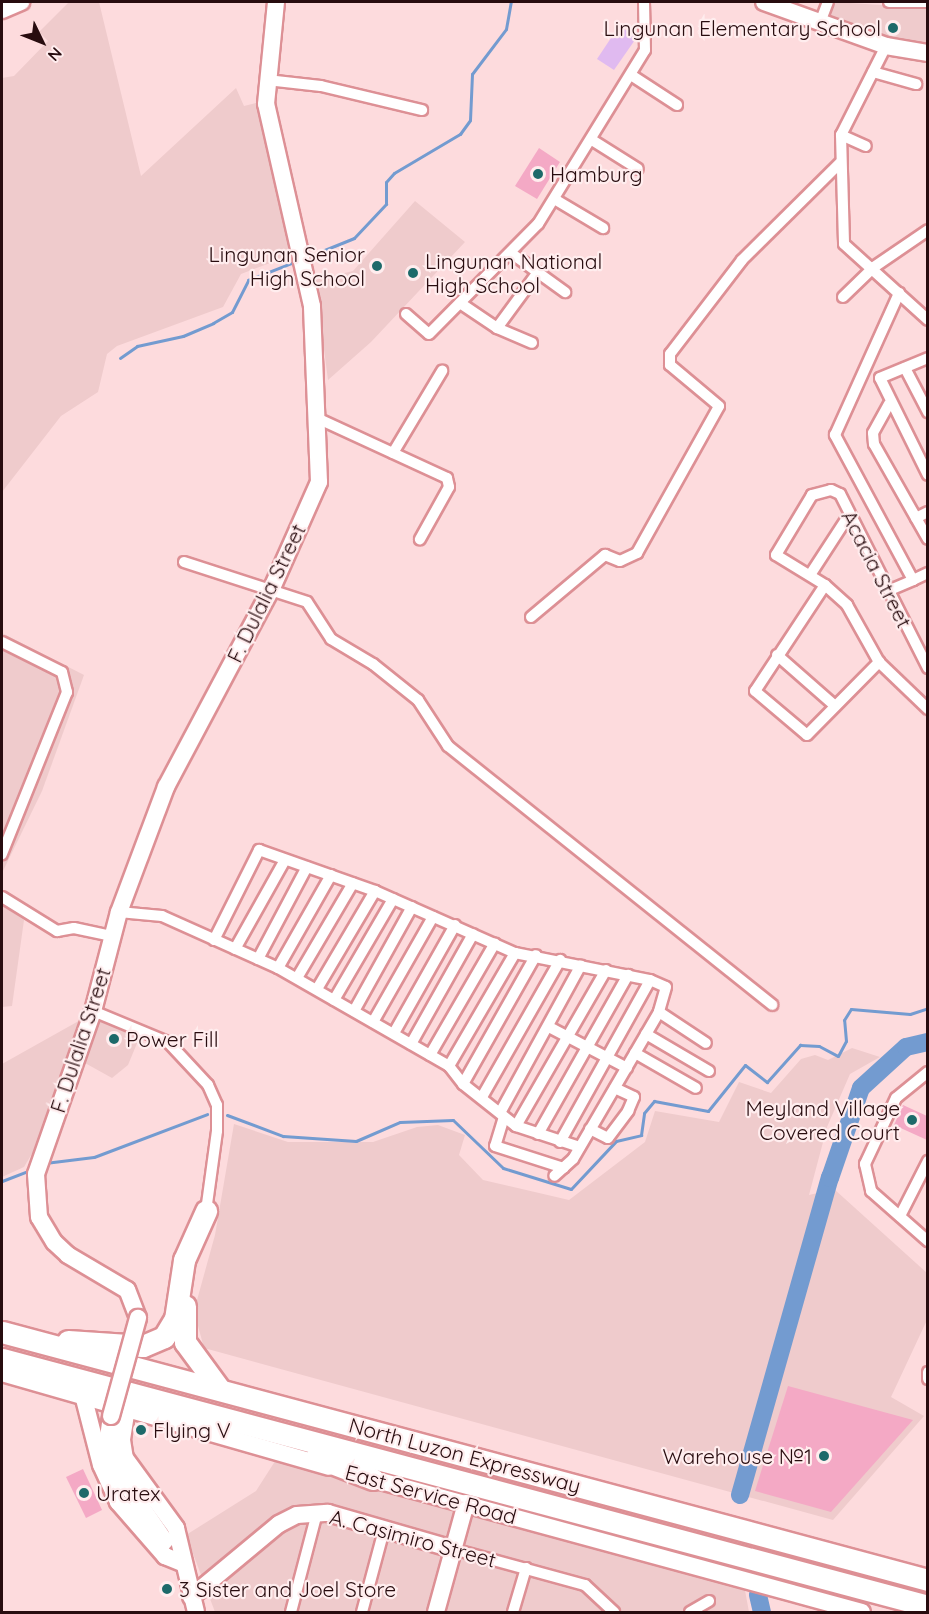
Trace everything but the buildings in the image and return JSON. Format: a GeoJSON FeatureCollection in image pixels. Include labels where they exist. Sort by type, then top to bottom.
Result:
{"type":"FeatureCollection","features":[{"type":"Feature","properties":{"kind":"highway"},"geometry":{"type":"LineString","coordinates":[[36,1341],[143,1346],[164,1337],[175,1319],[184,1260],[206,1211]]}},
{"type":"Feature","properties":{"kind":"highway"},"geometry":{"type":"LineString","coordinates":[[206,1211],[186,1286],[183,1326],[191,1355],[218,1387]]}},
{"type":"Feature","properties":{"kind":"highway","name":"North Luzon Expressway"},"geometry":{"type":"LineString","coordinates":[[2,1332],[218,1387],[927,1580]]}},
{"type":"Feature","properties":{"kind":"highway","name":"North Luzon Expressway"},"geometry":{"type":"LineString","coordinates":[[2,1359],[927,1606]]}},
{"type":"Feature","properties":{"kind":"highway"},"geometry":{"type":"LineString","coordinates":[[146,1399],[176,1416],[358,1470],[373,1479]]}},
{"type":"Feature","properties":{"kind":"street"},"geometry":{"type":"LineString","coordinates":[[2,10],[21,2]]}},
{"type":"Feature","properties":{"kind":"street","name":"F. Dulalia Street"},"geometry":{"type":"LineString","coordinates":[[182,1563],[122,1483],[108,1437],[111,1416],[138,1318],[127,1290],[68,1255],[54,1242],[39,1217],[40,1158],[93,1011],[119,912],[175,768],[272,588],[319,482],[319,419],[312,306],[271,133],[267,80],[276,2]]}},
{"type":"Feature","properties":{"kind":"street"},"geometry":{"type":"LineString","coordinates":[[406,314],[429,334],[511,253],[556,200],[631,75],[648,38],[644,7],[652,2]]}},
{"type":"Feature","properties":{"kind":"street"},"geometry":{"type":"LineString","coordinates":[[764,2],[820,20],[886,46],[927,53]]}},
{"type":"Feature","properties":{"kind":"street"},"geometry":{"type":"LineString","coordinates":[[820,20],[828,2]]}},
{"type":"Feature","properties":{"kind":"street"},"geometry":{"type":"LineString","coordinates":[[889,2],[927,2]]}},
{"type":"Feature","properties":{"kind":"street"},"geometry":{"type":"LineString","coordinates":[[886,46],[841,135],[843,244],[874,267],[927,318]]}},
{"type":"Feature","properties":{"kind":"street"},"geometry":{"type":"LineString","coordinates":[[873,72],[916,84]]}},
{"type":"Feature","properties":{"kind":"street"},"geometry":{"type":"LineString","coordinates":[[631,75],[677,105]]}},
{"type":"Feature","properties":{"kind":"street"},"geometry":{"type":"LineString","coordinates":[[267,80],[321,86],[422,110]]}},
{"type":"Feature","properties":{"kind":"street"},"geometry":{"type":"LineString","coordinates":[[841,135],[866,146]]}},
{"type":"Feature","properties":{"kind":"street"},"geometry":{"type":"LineString","coordinates":[[592,140],[638,169]]}},
{"type":"Feature","properties":{"kind":"street"},"geometry":{"type":"LineString","coordinates":[[531,617],[605,555],[620,561],[637,554],[719,406],[670,365],[670,354],[742,260],[840,163]]}},
{"type":"Feature","properties":{"kind":"street"},"geometry":{"type":"LineString","coordinates":[[556,200],[603,228]]}},
{"type":"Feature","properties":{"kind":"street"},"geometry":{"type":"LineString","coordinates":[[843,297],[874,267],[927,230]]}},
{"type":"Feature","properties":{"kind":"street"},"geometry":{"type":"LineString","coordinates":[[511,253],[536,275],[565,292]]}},
{"type":"Feature","properties":{"kind":"street"},"geometry":{"type":"LineString","coordinates":[[497,328],[536,275]]}},
{"type":"Feature","properties":{"kind":"street"},"geometry":{"type":"LineString","coordinates":[[890,590],[923,578],[836,441],[837,430],[870,365],[900,293]]}},
{"type":"Feature","properties":{"kind":"street"},"geometry":{"type":"LineString","coordinates":[[460,303],[497,328],[532,343]]}},
{"type":"Feature","properties":{"kind":"street"},"geometry":{"type":"LineString","coordinates":[[880,378],[927,358]]}},
{"type":"Feature","properties":{"kind":"street"},"geometry":{"type":"LineString","coordinates":[[870,365],[880,378],[889,404],[927,475]]}},
{"type":"Feature","properties":{"kind":"street"},"geometry":{"type":"LineString","coordinates":[[905,368],[927,412]]}},
{"type":"Feature","properties":{"kind":"street"},"geometry":{"type":"LineString","coordinates":[[393,453],[442,371]]}},
{"type":"Feature","properties":{"kind":"street"},"geometry":{"type":"LineString","coordinates":[[889,404],[873,433],[874,444],[927,539]]}},
{"type":"Feature","properties":{"kind":"street"},"geometry":{"type":"LineString","coordinates":[[319,419],[449,481],[420,539]]}},
{"type":"Feature","properties":{"kind":"street","name":"Acacia Street"},"geometry":{"type":"LineString","coordinates":[[810,575],[776,555],[812,495],[835,490],[890,590],[927,668]]}},
{"type":"Feature","properties":{"kind":"street"},"geometry":{"type":"LineString","coordinates":[[915,518],[927,512]]}},
{"type":"Feature","properties":{"kind":"street"},"geometry":{"type":"LineString","coordinates":[[849,515],[810,575],[825,585],[850,608],[879,662],[927,709]]}},
{"type":"Feature","properties":{"kind":"street"},"geometry":{"type":"LineString","coordinates":[[184,562],[272,588],[307,602],[331,639],[373,664],[418,700],[448,746],[772,1005]]}},
{"type":"Feature","properties":{"kind":"street"},"geometry":{"type":"LineString","coordinates":[[825,585],[755,691],[792,726],[807,735],[879,662]]}},
{"type":"Feature","properties":{"kind":"street"},"geometry":{"type":"LineString","coordinates":[[2,642],[62,672],[67,692],[2,854]]}},
{"type":"Feature","properties":{"kind":"street"},"geometry":{"type":"LineString","coordinates":[[777,655],[835,706]]}},
{"type":"Feature","properties":{"kind":"street"},"geometry":{"type":"LineString","coordinates":[[214,940],[259,849],[375,891],[515,953],[536,955],[606,970],[650,980],[666,987],[659,1012],[591,1129],[564,1168],[554,1176]]}},
{"type":"Feature","properties":{"kind":"street"},"geometry":{"type":"LineString","coordinates":[[235,949],[285,860]]}},
{"type":"Feature","properties":{"kind":"street"},"geometry":{"type":"LineString","coordinates":[[258,959],[307,867]]}},
{"type":"Feature","properties":{"kind":"street"},"geometry":{"type":"LineString","coordinates":[[278,968],[331,875]]}},
{"type":"Feature","properties":{"kind":"street"},"geometry":{"type":"LineString","coordinates":[[297,978],[353,883]]}},
{"type":"Feature","properties":{"kind":"street"},"geometry":{"type":"LineString","coordinates":[[317,989],[375,891]]}},
{"type":"Feature","properties":{"kind":"street"},"geometry":{"type":"LineString","coordinates":[[2,897],[57,931],[74,928],[112,936]]}},
{"type":"Feature","properties":{"kind":"street"},"geometry":{"type":"LineString","coordinates":[[334,1000],[393,899]]}},
{"type":"Feature","properties":{"kind":"street"},"geometry":{"type":"LineString","coordinates":[[354,1011],[412,908]]}},
{"type":"Feature","properties":{"kind":"street"},"geometry":{"type":"LineString","coordinates":[[119,912],[162,916],[278,968],[449,1066],[464,1084],[516,1126],[580,1147]]}},
{"type":"Feature","properties":{"kind":"street"},"geometry":{"type":"LineString","coordinates":[[373,1022],[433,917]]}},
{"type":"Feature","properties":{"kind":"street"},"geometry":{"type":"LineString","coordinates":[[394,1033],[455,925]]}},
{"type":"Feature","properties":{"kind":"street"},"geometry":{"type":"LineString","coordinates":[[411,1044],[473,934]]}},
{"type":"Feature","properties":{"kind":"street"},"geometry":{"type":"LineString","coordinates":[[430,1055],[495,943]]}},
{"type":"Feature","properties":{"kind":"street"},"geometry":{"type":"LineString","coordinates":[[449,1066],[515,953]]}},
{"type":"Feature","properties":{"kind":"street"},"geometry":{"type":"LineString","coordinates":[[464,1084],[536,955]]}},
{"type":"Feature","properties":{"kind":"street"},"geometry":{"type":"LineString","coordinates":[[482,1097],[560,960]]}},
{"type":"Feature","properties":{"kind":"street"},"geometry":{"type":"LineString","coordinates":[[564,1168],[495,1146],[502,1114],[581,965]]}},
{"type":"Feature","properties":{"kind":"street"},"geometry":{"type":"LineString","coordinates":[[516,1126],[606,970]]}},
{"type":"Feature","properties":{"kind":"street"},"geometry":{"type":"LineString","coordinates":[[538,1134],[628,975]]}},
{"type":"Feature","properties":{"kind":"street"},"geometry":{"type":"LineString","coordinates":[[560,1142],[605,1056],[650,980]]}},
{"type":"Feature","properties":{"kind":"street"},"geometry":{"type":"LineString","coordinates":[[93,1011],[168,1042],[208,1085],[217,1105],[217,1131],[206,1211]]}},
{"type":"Feature","properties":{"kind":"street"},"geometry":{"type":"LineString","coordinates":[[659,1012],[706,1043]]}},
{"type":"Feature","properties":{"kind":"street"},"geometry":{"type":"LineString","coordinates":[[549,1027],[627,1068]]}},
{"type":"Feature","properties":{"kind":"street"},"geometry":{"type":"LineString","coordinates":[[646,1034],[709,1071]]}},
{"type":"Feature","properties":{"kind":"street"},"geometry":{"type":"LineString","coordinates":[[635,1053],[696,1088]]}},
{"type":"Feature","properties":{"kind":"street"},"geometry":{"type":"LineString","coordinates":[[927,1072],[896,1098],[865,1164],[871,1191],[927,1240]]}},
{"type":"Feature","properties":{"kind":"street"},"geometry":{"type":"LineString","coordinates":[[591,1129],[608,1138],[628,1111],[634,1097],[615,1088]]}},
{"type":"Feature","properties":{"kind":"street"},"geometry":{"type":"LineString","coordinates":[[900,1216],[927,1161]]}},
{"type":"Feature","properties":{"kind":"street"},"geometry":{"type":"LineString","coordinates":[[927,1372],[927,1379]]}},
{"type":"Feature","properties":{"kind":"street","name":"East Service Road"},"geometry":{"type":"LineString","coordinates":[[2,1373],[373,1479],[862,1612]]}},
{"type":"Feature","properties":{"kind":"street"},"geometry":{"type":"LineString","coordinates":[[83,1395],[101,1465],[118,1502],[165,1556],[182,1563]]}},
{"type":"Feature","properties":{"kind":"street"},"geometry":{"type":"LineString","coordinates":[[127,1408],[122,1440],[125,1458],[130,1471],[176,1528],[183,1545],[182,1563],[194,1605]]}},
{"type":"Feature","properties":{"kind":"street"},"geometry":{"type":"LineString","coordinates":[[436,1612],[466,1503]]}},
{"type":"Feature","properties":{"kind":"street"},"geometry":{"type":"LineString","coordinates":[[291,1612],[317,1513]]}},
{"type":"Feature","properties":{"kind":"street","name":"A. Casimiro Street"},"geometry":{"type":"LineString","coordinates":[[194,1605],[279,1524],[317,1513],[585,1585],[614,1612]]}},
{"type":"Feature","properties":{"kind":"street"},"geometry":{"type":"LineString","coordinates":[[362,1612],[384,1530]]}},
{"type":"Feature","properties":{"kind":"street"},"geometry":{"type":"LineString","coordinates":[[513,1612],[526,1568]]}},
{"type":"Feature","properties":{"kind":"street"},"geometry":{"type":"LineString","coordinates":[[690,1612],[709,1601]]}},
{"type":"Feature","properties":{"kind":"shaded area"},"geometry":{"type":"Polygon","coordinates":[[[69,2],[99,2],[141,176],[236,88],[244,106],[260,102],[294,254],[241,274],[223,307],[117,346],[107,354],[98,392],[61,416],[2,492],[2,78],[14,76],[48,41],[39,32],[69,2]]]}},
{"type":"Feature","properties":{"kind":"shaded area","name":"Lingunan Elementary School"},"geometry":{"type":"Polygon","coordinates":[[[834,2],[927,8],[927,48],[890,41],[827,15],[834,2]]]}},
{"type":"Feature","properties":{"kind":"shaded area"},"geometry":{"type":"Polygon","coordinates":[[[619,26],[637,37],[614,70],[597,59],[619,26]]]}},
{"type":"Feature","properties":{"kind":"shaded area"},"geometry":{"type":"Polygon","coordinates":[[[415,201],[465,242],[371,342],[328,380],[315,280],[353,271],[415,201]]]}},
{"type":"Feature","properties":{"kind":"shaded area"},"geometry":{"type":"Polygon","coordinates":[[[2,633],[84,675],[42,791],[2,873],[2,633]]]}},
{"type":"Feature","properties":{"kind":"shaded area"},"geometry":{"type":"Polygon","coordinates":[[[2,905],[24,920],[12,1006],[2,1007],[2,905]]]}},
{"type":"Feature","properties":{"kind":"shaded area"},"geometry":{"type":"Polygon","coordinates":[[[84,1018],[33,1152],[24,1167],[2,1177],[2,1064],[84,1018]]]}},
{"type":"Feature","properties":{"kind":"shaded area"},"geometry":{"type":"Polygon","coordinates":[[[100,1020],[140,1036],[128,1065],[112,1078],[85,1063],[100,1020]]]}},
{"type":"Feature","properties":{"kind":"shaded area"},"geometry":{"type":"Polygon","coordinates":[[[852,1048],[880,1057],[850,1074],[827,1127],[809,1195],[834,1189],[927,1273],[927,1320],[891,1397],[924,1416],[833,1520],[204,1348],[194,1311],[215,1235],[234,1124],[288,1142],[373,1142],[417,1127],[438,1125],[465,1135],[459,1155],[483,1180],[569,1200],[645,1142],[655,1111],[719,1122],[739,1082],[771,1093],[801,1059],[815,1055],[828,1060],[852,1048]]]}},
{"type":"Feature","properties":{"kind":"shaded area"},"geometry":{"type":"Polygon","coordinates":[[[279,1455],[744,1585],[749,1612],[215,1612],[186,1535],[256,1491],[279,1455]]]}},
{"type":"Feature","properties":{"kind":"waterway"},"geometry":{"type":"LineString","coordinates":[[317,253],[354,238],[386,204],[386,182],[394,173],[460,134],[470,120],[472,74],[506,29],[511,2]]}},
{"type":"Feature","properties":{"kind":"waterway"},"geometry":{"type":"LineString","coordinates":[[120,358],[137,346],[183,336],[213,323],[232,312],[248,280],[294,262]]}},
{"type":"Feature","properties":{"kind":"waterway"},"geometry":{"type":"LineString","coordinates":[[227,1115],[283,1136],[356,1141],[400,1122],[453,1120],[503,1168],[571,1189],[616,1141],[641,1135],[644,1113],[654,1101],[708,1111],[745,1065],[767,1082],[800,1045],[819,1046],[838,1056],[846,1041],[844,1020],[851,1009],[910,1014],[928,1008]]}},
{"type":"Feature","properties":{"kind":"waterway"},"geometry":{"type":"LineString","coordinates":[[740,1495],[830,1178],[861,1088],[906,1047],[928,1042]]}},
{"type":"Feature","properties":{"kind":"waterway"},"geometry":{"type":"LineString","coordinates":[[45,1163],[94,1157],[207,1114]]}},
{"type":"Feature","properties":{"kind":"waterway"},"geometry":{"type":"LineString","coordinates":[[2,1181],[26,1172]]}},
{"type":"Feature","properties":{"kind":"waterway"},"geometry":{"type":"LineString","coordinates":[[758,1595],[762,1612]]}},
{"type":"Feature","properties":{"kind":"place","name":"Lingunan Elementary School"},"geometry":{"type":"Point","coordinates":[893,28]}},
{"type":"Feature","properties":{"kind":"place","name":"Hamburg"},"geometry":{"type":"Point","coordinates":[538,174]}},
{"type":"Feature","properties":{"kind":"place","name":"Lingunan Senior High School"},"geometry":{"type":"Point","coordinates":[377,266]}},
{"type":"Feature","properties":{"kind":"place","name":"Lingunan National High School"},"geometry":{"type":"Point","coordinates":[413,273]}},
{"type":"Feature","properties":{"kind":"place","name":"Power Fill"},"geometry":{"type":"Point","coordinates":[114,1039]}},
{"type":"Feature","properties":{"kind":"place","name":"Meyland Village Covered Court"},"geometry":{"type":"Point","coordinates":[912,1120]}},
{"type":"Feature","properties":{"kind":"place","name":"Flying V"},"geometry":{"type":"Point","coordinates":[141,1430]}},
{"type":"Feature","properties":{"kind":"place","name":"Warehouse №1"},"geometry":{"type":"Point","coordinates":[824,1456]}},
{"type":"Feature","properties":{"kind":"place","name":"Uratex"},"geometry":{"type":"Point","coordinates":[84,1493]}},
{"type":"Feature","properties":{"kind":"place","name":"3 Sister and Joel Store"},"geometry":{"type":"Point","coordinates":[167,1589]}}]}
